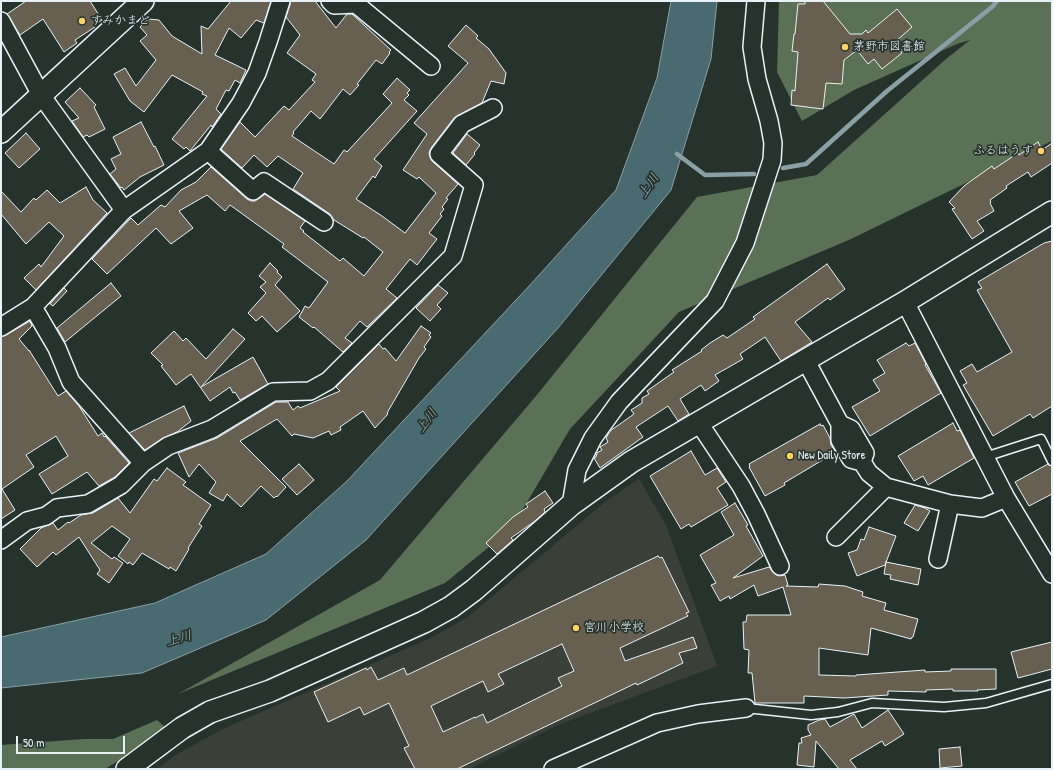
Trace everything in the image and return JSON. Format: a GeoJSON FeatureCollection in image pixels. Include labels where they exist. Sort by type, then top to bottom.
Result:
{"type":"FeatureCollection","features":[{"type":"Feature","properties":{"kind":"street"},"geometry":{"type":"LineString","coordinates":[[1,132],[144,1]]}},
{"type":"Feature","properties":{"kind":"street"},"geometry":{"type":"LineString","coordinates":[[1,327],[32,307],[124,210],[208,151],[242,103],[268,42],[280,1]]}},
{"type":"Feature","properties":{"kind":"street"},"geometry":{"type":"LineString","coordinates":[[330,1],[334,5],[356,4],[431,66]]}},
{"type":"Feature","properties":{"kind":"street"},"geometry":{"type":"LineString","coordinates":[[570,505],[577,470],[593,438],[619,402],[715,302],[745,243],[772,160],[773,143],[769,121],[757,79],[752,47],[756,1]]}},
{"type":"Feature","properties":{"kind":"street"},"geometry":{"type":"LineString","coordinates":[[1,21],[40,95],[124,210]]}},
{"type":"Feature","properties":{"kind":"street"},"geometry":{"type":"LineString","coordinates":[[1,540],[27,521],[46,516],[57,508],[88,504],[122,485],[143,462],[168,446],[212,429],[273,392],[310,391],[328,381],[433,277],[452,256],[474,185],[439,154],[462,124],[493,108]]}},
{"type":"Feature","properties":{"kind":"street"},"geometry":{"type":"LineString","coordinates":[[208,151],[252,191],[264,182],[324,222]]}},
{"type":"Feature","properties":{"kind":"street"},"geometry":{"type":"LineString","coordinates":[[127,769],[182,728],[210,712],[270,691],[424,622],[451,607],[474,590],[570,505],[631,462],[806,361],[1052,212]]}},
{"type":"Feature","properties":{"kind":"street"},"geometry":{"type":"LineString","coordinates":[[905,302],[1006,498],[1052,574]]}},
{"type":"Feature","properties":{"kind":"street"},"geometry":{"type":"LineString","coordinates":[[32,307],[57,348],[71,382],[143,462]]}},
{"type":"Feature","properties":{"kind":"street"},"geometry":{"type":"LineString","coordinates":[[806,361],[840,424],[840,440],[851,459],[862,462],[869,473],[886,487],[950,504],[982,508],[1006,498]]}},
{"type":"Feature","properties":{"kind":"street"},"geometry":{"type":"LineString","coordinates":[[699,423],[741,486],[756,514],[780,566]]}},
{"type":"Feature","properties":{"kind":"street"},"geometry":{"type":"LineString","coordinates":[[836,537],[886,487]]}},
{"type":"Feature","properties":{"kind":"street"},"geometry":{"type":"LineString","coordinates":[[938,558],[950,504]]}},
{"type":"Feature","properties":{"kind":"street"},"geometry":{"type":"LineString","coordinates":[[553,769],[657,723],[698,714],[746,708]]}},
{"type":"Feature","properties":{"kind":"lane"},"geometry":{"type":"LineString","coordinates":[[985,457],[1041,439],[1052,461]]}},
{"type":"Feature","properties":{"kind":"lane"},"geometry":{"type":"LineString","coordinates":[[746,708],[811,715],[838,712],[872,703],[944,707],[986,703],[1052,684]]}},
{"type":"Feature","properties":{"kind":"shaded area","name":"宮川小学校"},"geometry":{"type":"Polygon","coordinates":[[[639,479],[666,525],[717,666],[558,725],[469,769],[156,769],[179,753],[225,728],[431,638],[468,617],[605,502],[639,479]]]}},
{"type":"Feature","properties":{"kind":"green space"},"geometry":{"type":"Polygon","coordinates":[[[779,1],[1052,1],[1052,141],[851,239],[679,312],[570,429],[512,528],[445,583],[178,694],[380,580],[536,396],[697,197],[817,175],[946,59],[970,40],[957,44],[854,90],[802,121],[777,72],[779,1]]]}},
{"type":"Feature","properties":{"kind":"green space"},"geometry":{"type":"Polygon","coordinates":[[[157,720],[165,727],[126,756],[105,769],[1,769],[1,745],[84,739],[113,739],[157,720]]]}},
{"type":"Feature","properties":{"kind":"water","name":"上川"},"geometry":{"type":"Polygon","coordinates":[[[671,1],[717,1],[711,59],[671,190],[558,328],[366,540],[266,620],[142,673],[1,688],[1,637],[155,603],[266,554],[347,481],[530,285],[616,190],[657,78],[671,1]]]}},
{"type":"Feature","properties":{"kind":"building"},"geometry":{"type":"Polygon","coordinates":[[[26,1],[90,1],[102,20],[94,25],[95,27],[75,40],[77,43],[64,52],[43,19],[20,35],[7,14],[26,1]]]}},
{"type":"Feature","properties":{"kind":"building"},"geometry":{"type":"Polygon","coordinates":[[[231,1],[271,1],[264,23],[256,20],[241,38],[229,28],[215,55],[246,70],[240,83],[235,80],[229,91],[226,90],[216,109],[221,114],[212,127],[211,125],[190,151],[186,147],[184,149],[172,139],[207,96],[202,94],[203,92],[172,75],[144,112],[130,101],[114,74],[125,68],[136,86],[156,60],[140,41],[147,35],[140,27],[148,19],[159,20],[172,36],[202,54],[201,26],[208,29],[231,1]]]}},
{"type":"Feature","properties":{"kind":"building"},"geometry":{"type":"Polygon","coordinates":[[[291,1],[315,1],[336,28],[347,14],[352,14],[391,50],[382,64],[376,60],[357,84],[359,85],[350,95],[343,89],[320,119],[311,111],[293,132],[294,133],[292,136],[334,164],[344,150],[347,152],[392,103],[383,94],[397,78],[410,90],[407,93],[409,95],[404,100],[417,111],[374,159],[382,166],[375,178],[373,176],[356,199],[405,233],[436,193],[419,177],[417,179],[403,170],[427,134],[414,123],[468,63],[448,46],[466,25],[478,36],[476,38],[489,49],[506,73],[504,84],[491,81],[482,103],[454,118],[431,148],[429,153],[432,161],[458,184],[446,198],[448,199],[442,207],[444,209],[440,214],[442,216],[429,233],[437,239],[417,265],[410,259],[386,289],[397,298],[367,327],[360,321],[345,338],[352,343],[343,352],[314,327],[313,328],[299,317],[305,306],[309,308],[328,282],[282,247],[284,244],[230,205],[225,211],[207,195],[179,211],[193,228],[171,244],[156,228],[107,274],[92,259],[131,218],[138,225],[161,205],[165,207],[181,190],[196,182],[211,167],[247,199],[255,201],[265,194],[305,221],[300,228],[304,231],[303,232],[340,261],[343,258],[364,276],[383,252],[364,237],[363,238],[334,220],[330,214],[293,189],[303,173],[278,156],[267,167],[254,155],[242,168],[221,149],[240,122],[255,137],[284,106],[289,110],[315,82],[312,80],[316,74],[287,53],[300,35],[286,17],[291,1]]]}},
{"type":"Feature","properties":{"kind":"building","name":"茅野市図書館"},"geometry":{"type":"Polygon","coordinates":[[[805,1],[823,1],[850,34],[862,34],[866,30],[868,33],[897,9],[912,27],[894,43],[902,53],[882,69],[874,59],[868,64],[857,50],[844,60],[842,84],[826,83],[823,109],[791,105],[792,90],[795,91],[798,52],[792,51],[798,4],[805,4],[805,1]]]}},
{"type":"Feature","properties":{"kind":"building"},"geometry":{"type":"Polygon","coordinates":[[[80,88],[96,105],[94,107],[105,129],[89,137],[87,135],[83,137],[72,121],[79,118],[65,102],[80,88]]]}},
{"type":"Feature","properties":{"kind":"building"},"geometry":{"type":"Polygon","coordinates":[[[141,122],[164,165],[140,177],[124,190],[110,174],[116,169],[111,159],[121,154],[113,137],[141,122]]]}},
{"type":"Feature","properties":{"kind":"building"},"geometry":{"type":"Polygon","coordinates":[[[26,133],[40,149],[19,168],[5,153],[26,133]]]}},
{"type":"Feature","properties":{"kind":"building"},"geometry":{"type":"Polygon","coordinates":[[[467,134],[480,145],[466,165],[453,153],[467,134]]]}},
{"type":"Feature","properties":{"kind":"building"},"geometry":{"type":"Polygon","coordinates":[[[1038,142],[1042,150],[1052,143],[1052,163],[1031,177],[1028,172],[1006,186],[1007,188],[990,200],[994,211],[977,221],[984,231],[972,239],[952,209],[955,208],[949,202],[964,186],[992,166],[994,169],[1038,142]]]}},
{"type":"Feature","properties":{"kind":"building"},"geometry":{"type":"Polygon","coordinates":[[[86,187],[93,200],[107,213],[36,290],[24,278],[39,264],[41,267],[64,236],[49,222],[26,244],[1,214],[1,191],[21,212],[34,198],[36,200],[47,190],[60,203],[86,187]]]}},
{"type":"Feature","properties":{"kind":"building"},"geometry":{"type":"Polygon","coordinates":[[[1052,241],[1052,406],[1033,418],[1030,414],[993,436],[963,385],[967,383],[960,371],[972,364],[977,372],[1012,352],[977,290],[982,288],[978,282],[1044,243],[1052,241]]]}},
{"type":"Feature","properties":{"kind":"building"},"geometry":{"type":"Polygon","coordinates":[[[270,263],[282,277],[275,285],[300,311],[277,332],[262,316],[256,321],[248,313],[266,293],[260,287],[266,282],[259,276],[270,263]]]}},
{"type":"Feature","properties":{"kind":"building"},"geometry":{"type":"Polygon","coordinates":[[[827,264],[845,289],[830,300],[828,298],[795,322],[812,342],[781,361],[765,337],[740,354],[743,359],[715,375],[719,381],[705,391],[701,385],[680,399],[689,414],[678,421],[668,406],[636,427],[643,437],[600,468],[594,458],[596,457],[597,453],[602,450],[600,447],[608,442],[606,438],[610,431],[634,414],[631,410],[642,403],[642,398],[649,394],[647,391],[674,372],[672,370],[702,351],[701,350],[710,343],[723,335],[727,338],[755,319],[753,317],[827,264]]]}},
{"type":"Feature","properties":{"kind":"building"},"geometry":{"type":"Polygon","coordinates":[[[111,283],[121,296],[65,342],[57,328],[111,283]]]}},
{"type":"Feature","properties":{"kind":"building"},"geometry":{"type":"Polygon","coordinates":[[[438,285],[448,293],[437,305],[441,309],[430,321],[416,308],[438,285]]]}},
{"type":"Feature","properties":{"kind":"building"},"geometry":{"type":"Polygon","coordinates":[[[64,288],[67,291],[53,306],[50,304],[64,288]]]}},
{"type":"Feature","properties":{"kind":"building"},"geometry":{"type":"Polygon","coordinates":[[[30,321],[32,326],[19,339],[29,350],[58,396],[66,391],[79,406],[98,436],[102,433],[129,463],[115,477],[99,486],[87,472],[52,494],[39,474],[68,456],[56,436],[26,455],[34,467],[2,489],[15,510],[1,519],[1,337],[30,321]]]}},
{"type":"Feature","properties":{"kind":"building"},"geometry":{"type":"Polygon","coordinates":[[[421,326],[431,333],[429,335],[431,337],[424,347],[426,349],[419,358],[387,413],[388,414],[375,428],[363,411],[340,427],[341,430],[331,435],[329,431],[313,438],[294,434],[292,436],[277,419],[240,441],[286,487],[277,497],[276,496],[274,498],[261,486],[241,507],[227,494],[223,501],[209,493],[216,482],[199,464],[189,477],[178,453],[217,438],[276,402],[288,402],[293,410],[298,406],[300,408],[340,391],[336,387],[379,344],[383,349],[385,348],[396,361],[421,326]]]}},
{"type":"Feature","properties":{"kind":"building"},"geometry":{"type":"Polygon","coordinates":[[[233,329],[245,339],[201,387],[253,357],[268,384],[240,400],[235,392],[233,393],[230,387],[210,401],[191,374],[176,385],[161,366],[163,365],[151,353],[174,331],[183,341],[186,338],[206,359],[233,329]]]}},
{"type":"Feature","properties":{"kind":"building"},"geometry":{"type":"Polygon","coordinates":[[[906,343],[909,346],[915,343],[926,364],[925,365],[941,393],[870,436],[852,407],[880,391],[873,380],[885,373],[877,360],[906,343]]]}},
{"type":"Feature","properties":{"kind":"building"},"geometry":{"type":"Polygon","coordinates":[[[184,406],[191,421],[177,432],[163,438],[145,450],[129,433],[184,406]]]}},
{"type":"Feature","properties":{"kind":"building"},"geometry":{"type":"Polygon","coordinates":[[[953,423],[957,431],[960,430],[974,458],[928,485],[923,476],[914,481],[898,456],[953,423]]]}},
{"type":"Feature","properties":{"kind":"building"},"geometry":{"type":"Polygon","coordinates":[[[820,424],[821,426],[823,425],[830,438],[831,445],[836,452],[765,496],[749,467],[749,464],[820,424]]]}},
{"type":"Feature","properties":{"kind":"building"},"geometry":{"type":"Polygon","coordinates":[[[691,451],[705,475],[717,468],[726,482],[717,488],[728,505],[691,527],[689,524],[681,529],[650,476],[691,451]]]}},
{"type":"Feature","properties":{"kind":"building"},"geometry":{"type":"Polygon","coordinates":[[[299,464],[314,480],[297,495],[282,479],[299,464]]]}},
{"type":"Feature","properties":{"kind":"building"},"geometry":{"type":"Polygon","coordinates":[[[1048,464],[1052,466],[1052,494],[1029,506],[1015,482],[1048,464]]]}},
{"type":"Feature","properties":{"kind":"building"},"geometry":{"type":"Polygon","coordinates":[[[167,468],[186,482],[183,485],[211,505],[199,524],[202,526],[176,571],[170,567],[169,569],[142,553],[133,565],[129,562],[128,564],[118,556],[130,539],[112,526],[91,543],[112,559],[114,557],[123,563],[109,583],[97,574],[100,570],[79,537],[56,555],[53,552],[37,567],[20,549],[41,528],[53,523],[58,530],[68,522],[69,523],[81,515],[93,513],[118,498],[130,513],[154,479],[157,481],[167,468]]]}},
{"type":"Feature","properties":{"kind":"building"},"geometry":{"type":"Polygon","coordinates":[[[545,491],[553,503],[544,509],[545,512],[535,521],[511,538],[513,540],[497,554],[486,543],[513,517],[528,507],[526,504],[545,491]]]}},
{"type":"Feature","properties":{"kind":"building"},"geometry":{"type":"Polygon","coordinates":[[[735,503],[748,525],[746,526],[763,556],[733,578],[769,567],[779,576],[785,575],[788,585],[786,586],[818,587],[819,584],[845,586],[863,592],[862,596],[886,603],[884,610],[918,619],[913,637],[911,639],[871,628],[868,655],[819,648],[819,675],[856,676],[925,670],[925,672],[951,671],[951,669],[996,669],[996,689],[977,690],[978,691],[953,691],[953,689],[926,690],[926,692],[888,691],[888,695],[844,698],[804,696],[804,703],[755,703],[752,673],[748,673],[749,650],[744,649],[743,622],[746,622],[747,615],[791,615],[783,587],[758,596],[754,585],[730,599],[729,596],[720,601],[711,585],[716,583],[700,555],[734,535],[721,512],[735,503]]]}},
{"type":"Feature","properties":{"kind":"building"},"geometry":{"type":"Polygon","coordinates":[[[915,505],[930,511],[918,531],[904,523],[915,505]]]}},
{"type":"Feature","properties":{"kind":"building"},"geometry":{"type":"Polygon","coordinates":[[[869,527],[896,536],[885,565],[857,576],[848,553],[857,550],[861,539],[864,540],[869,527]]]}},
{"type":"Feature","properties":{"kind":"building"},"geometry":{"type":"Polygon","coordinates":[[[658,556],[660,558],[662,557],[689,612],[686,613],[688,616],[620,648],[625,661],[693,637],[697,648],[679,653],[683,663],[637,685],[636,683],[457,769],[415,769],[404,748],[409,746],[389,703],[364,715],[360,707],[328,722],[314,692],[371,667],[378,680],[404,668],[407,675],[658,556]],[[562,644],[498,674],[504,684],[488,692],[483,681],[431,706],[443,732],[483,714],[487,723],[562,686],[558,678],[574,671],[562,644]]]}},
{"type":"Feature","properties":{"kind":"building"},"geometry":{"type":"Polygon","coordinates":[[[886,562],[921,569],[918,585],[890,579],[891,575],[884,574],[886,562]]]}},
{"type":"Feature","properties":{"kind":"building"},"geometry":{"type":"Polygon","coordinates":[[[1052,642],[1052,669],[1018,678],[1011,652],[1052,642]]]}},
{"type":"Feature","properties":{"kind":"building"},"geometry":{"type":"Polygon","coordinates":[[[888,710],[904,734],[885,746],[882,741],[850,760],[857,769],[839,769],[816,741],[814,767],[797,765],[799,743],[802,743],[801,738],[811,735],[808,730],[808,725],[825,719],[830,727],[854,714],[862,728],[888,710]]]}},
{"type":"Feature","properties":{"kind":"building"},"geometry":{"type":"Polygon","coordinates":[[[960,747],[962,766],[940,768],[939,749],[960,747]]]}},
{"type":"Feature","properties":{"kind":"waterway"},"geometry":{"type":"LineString","coordinates":[[783,168],[806,164],[887,91],[992,7],[997,1]]}},
{"type":"Feature","properties":{"kind":"waterway"},"geometry":{"type":"LineString","coordinates":[[677,154],[705,175],[754,174]]}},
{"type":"Feature","properties":{"kind":"place","name":"すみかまど"},"geometry":{"type":"Point","coordinates":[82,21]}},
{"type":"Feature","properties":{"kind":"place","name":"茅野市図書館"},"geometry":{"type":"Point","coordinates":[845,47]}},
{"type":"Feature","properties":{"kind":"place","name":"ふるはうす"},"geometry":{"type":"Point","coordinates":[1041,151]}},
{"type":"Feature","properties":{"kind":"place","name":"New Daily Store"},"geometry":{"type":"Point","coordinates":[790,456]}},
{"type":"Feature","properties":{"kind":"place","name":"宮川小学校"},"geometry":{"type":"Point","coordinates":[576,628]}}]}
